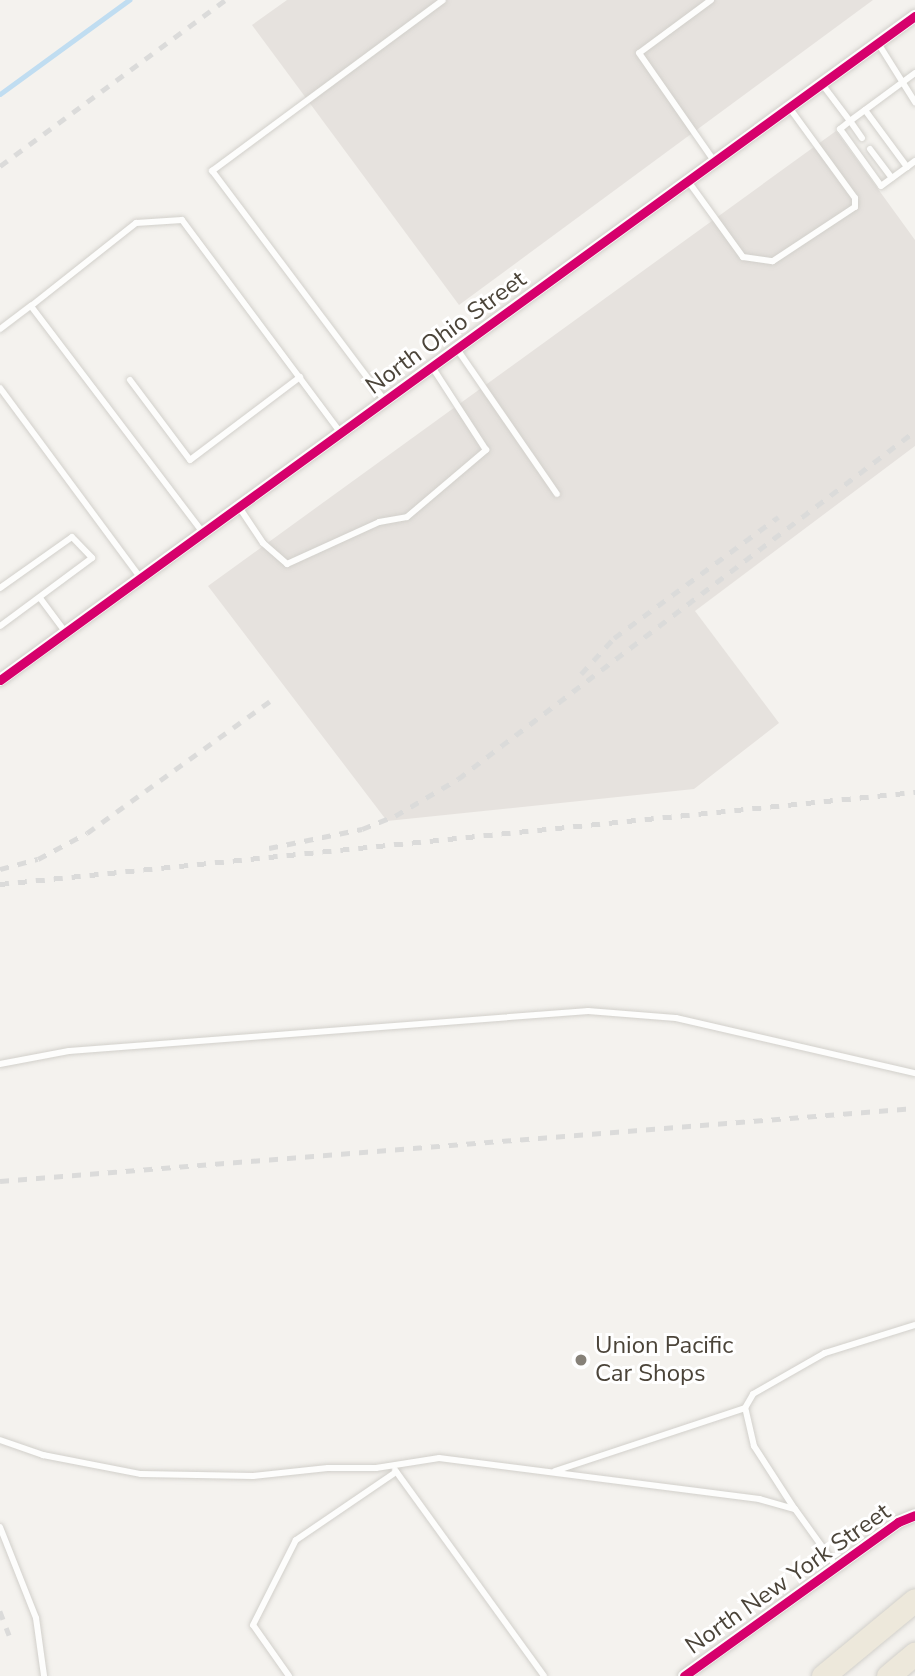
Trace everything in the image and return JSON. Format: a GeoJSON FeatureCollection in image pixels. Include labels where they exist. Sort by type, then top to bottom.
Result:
{"type":"FeatureCollection","features":[{"type":"Feature","properties":{"kind":"highway"},"geometry":{"type":"LineString","coordinates":[[823,1676],[915,1600]]}},
{"type":"Feature","properties":{"kind":"highway"},"geometry":{"type":"LineString","coordinates":[[888,1676],[915,1653]]}},
{"type":"Feature","properties":{"kind":"street","name":"North Ohio Street"},"geometry":{"type":"LineString","coordinates":[[0,680],[915,16]]}},
{"type":"Feature","properties":{"kind":"street","name":"North New York Street"},"geometry":{"type":"LineString","coordinates":[[684,1676],[898,1522],[915,1515]]}},
{"type":"Feature","properties":{"kind":"lane"},"geometry":{"type":"LineString","coordinates":[[385,401],[212,171],[443,0]]}},
{"type":"Feature","properties":{"kind":"lane"},"geometry":{"type":"LineString","coordinates":[[711,0],[639,53],[714,161]]}},
{"type":"Feature","properties":{"kind":"lane"},"geometry":{"type":"LineString","coordinates":[[878,43],[915,102]]}},
{"type":"Feature","properties":{"kind":"lane"},"geometry":{"type":"LineString","coordinates":[[915,73],[840,129],[881,186],[915,161]]}},
{"type":"Feature","properties":{"kind":"lane"},"geometry":{"type":"LineString","coordinates":[[822,84],[862,138]]}},
{"type":"Feature","properties":{"kind":"lane"},"geometry":{"type":"LineString","coordinates":[[688,181],[743,257],[773,261],[818,234],[855,207],[855,198],[789,107]]}},
{"type":"Feature","properties":{"kind":"lane"},"geometry":{"type":"LineString","coordinates":[[865,110],[907,167]]}},
{"type":"Feature","properties":{"kind":"lane"},"geometry":{"type":"LineString","coordinates":[[870,149],[892,178]]}},
{"type":"Feature","properties":{"kind":"lane"},"geometry":{"type":"LineString","coordinates":[[0,329],[136,223],[182,219],[341,433]]}},
{"type":"Feature","properties":{"kind":"lane"},"geometry":{"type":"LineString","coordinates":[[31,306],[204,534]]}},
{"type":"Feature","properties":{"kind":"lane"},"geometry":{"type":"LineString","coordinates":[[457,349],[557,494]]}},
{"type":"Feature","properties":{"kind":"lane"},"geometry":{"type":"LineString","coordinates":[[239,507],[263,543],[287,564],[379,522],[407,517],[486,450],[432,367]]}},
{"type":"Feature","properties":{"kind":"lane"},"geometry":{"type":"LineString","coordinates":[[130,380],[190,460],[300,377]]}},
{"type":"Feature","properties":{"kind":"lane"},"geometry":{"type":"LineString","coordinates":[[0,388],[141,579]]}},
{"type":"Feature","properties":{"kind":"lane"},"geometry":{"type":"LineString","coordinates":[[0,589],[72,537],[76,537],[90,562],[0,626]]}},
{"type":"Feature","properties":{"kind":"lane"},"geometry":{"type":"LineString","coordinates":[[40,598],[66,633]]}},
{"type":"Feature","properties":{"kind":"lane"},"geometry":{"type":"LineString","coordinates":[[0,1063],[69,1051],[587,1011],[676,1018],[915,1073]]}},
{"type":"Feature","properties":{"kind":"lane"},"geometry":{"type":"LineString","coordinates":[[554,1472],[745,1408],[753,1394],[825,1353],[915,1325]]}},
{"type":"Feature","properties":{"kind":"lane"},"geometry":{"type":"LineString","coordinates":[[745,1408],[754,1446],[836,1566]]}},
{"type":"Feature","properties":{"kind":"lane"},"geometry":{"type":"LineString","coordinates":[[0,1440],[93,1466],[198,1478],[394,1469],[439,1458],[759,1499],[795,1509]]}},
{"type":"Feature","properties":{"kind":"lane"},"geometry":{"type":"LineString","coordinates":[[289,1676],[253,1625],[296,1540],[394,1469]]}},
{"type":"Feature","properties":{"kind":"lane"},"geometry":{"type":"LineString","coordinates":[[394,1469],[544,1676]]}},
{"type":"Feature","properties":{"kind":"lane"},"geometry":{"type":"LineString","coordinates":[[0,1527],[36,1618],[44,1676]]}},
{"type":"Feature","properties":{"kind":"shaded area"},"geometry":{"type":"Polygon","coordinates":[[[287,0],[873,0],[459,305],[252,25],[287,0]]]}},
{"type":"Feature","properties":{"kind":"shaded area"},"geometry":{"type":"Polygon","coordinates":[[[836,131],[915,240],[915,446],[695,611],[779,723],[694,789],[387,821],[208,586],[836,131]]]}},
{"type":"Feature","properties":{"kind":"waterway"},"geometry":{"type":"LineString","coordinates":[[0,94],[129,0]]}},
{"type":"Feature","properties":{"kind":"railway"},"geometry":{"type":"LineString","coordinates":[[0,166],[225,0]]}},
{"type":"Feature","properties":{"kind":"railway"},"geometry":{"type":"LineString","coordinates":[[269,848],[362,829],[395,816],[458,779],[915,431]]}},
{"type":"Feature","properties":{"kind":"railway"},"geometry":{"type":"LineString","coordinates":[[581,674],[614,638],[778,517]]}},
{"type":"Feature","properties":{"kind":"railway"},"geometry":{"type":"LineString","coordinates":[[0,869],[38,859],[87,833],[270,701]]}},
{"type":"Feature","properties":{"kind":"railway"},"geometry":{"type":"LineString","coordinates":[[0,884],[915,792]]}},
{"type":"Feature","properties":{"kind":"railway"},"geometry":{"type":"LineString","coordinates":[[0,1181],[915,1108]]}},
{"type":"Feature","properties":{"kind":"railway"},"geometry":{"type":"LineString","coordinates":[[0,1611],[9,1635]]}},
{"type":"Feature","properties":{"kind":"cycle path"},"geometry":{"type":"LineString","coordinates":[[0,680],[915,16]]}},
{"type":"Feature","properties":{"kind":"cycle path"},"geometry":{"type":"LineString","coordinates":[[684,1676],[898,1522],[915,1515]]}},
{"type":"Feature","properties":{"kind":"place","name":"Union Pacific Car Shops"},"geometry":{"type":"Point","coordinates":[581,1360]}}]}
